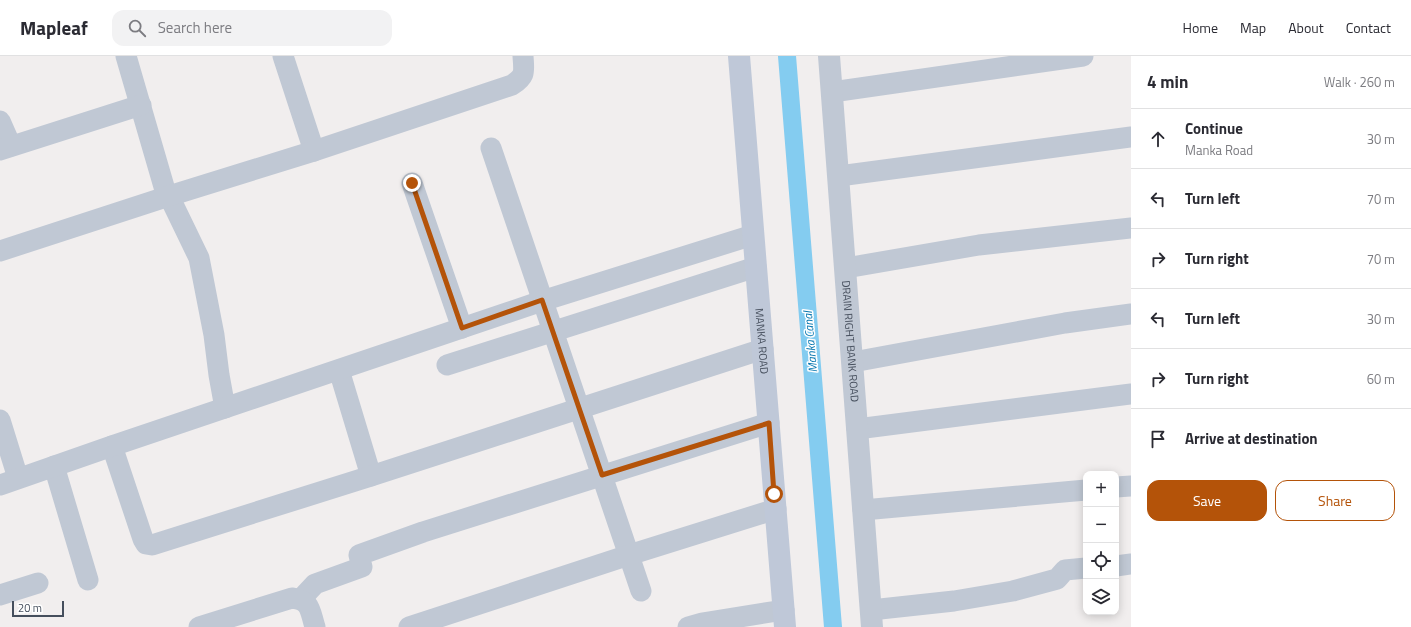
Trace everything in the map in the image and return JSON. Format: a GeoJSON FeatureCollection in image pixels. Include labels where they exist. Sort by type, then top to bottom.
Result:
{"type":"FeatureCollection","features":[{"type":"Feature","properties":{"kind":"main road","name":"MANKA ROAD"},"geometry":{"type":"LineString","coordinates":[[739,56],[784,618]]}},
{"type":"Feature","properties":{"kind":"street"},"geometry":{"type":"LineString","coordinates":[[126,56],[168,196],[199,258],[214,335],[225,408]]}},
{"type":"Feature","properties":{"kind":"street"},"geometry":{"type":"LineString","coordinates":[[283,56],[314,151]]}},
{"type":"Feature","properties":{"kind":"street"},"geometry":{"type":"LineString","coordinates":[[0,251],[168,196],[314,151],[512,85],[520,80],[524,70],[523,56]]}},
{"type":"Feature","properties":{"kind":"street","name":"DRAIN RIGHT BANK ROAD"},"geometry":{"type":"LineString","coordinates":[[829,56],[871,618]]}},
{"type":"Feature","properties":{"kind":"street"},"geometry":{"type":"LineString","coordinates":[[832,92],[1083,56]]}},
{"type":"Feature","properties":{"kind":"street"},"geometry":{"type":"LineString","coordinates":[[0,121],[5,148],[141,104]]}},
{"type":"Feature","properties":{"kind":"street"},"geometry":{"type":"LineString","coordinates":[[839,176],[1131,137]]}},
{"type":"Feature","properties":{"kind":"street"},"geometry":{"type":"LineString","coordinates":[[491,148],[641,591]]}},
{"type":"Feature","properties":{"kind":"street"},"geometry":{"type":"LineString","coordinates":[[412,183],[462,328]]}},
{"type":"Feature","properties":{"kind":"street"},"geometry":{"type":"LineString","coordinates":[[846,268],[979,245],[1131,228]]}},
{"type":"Feature","properties":{"kind":"street"},"geometry":{"type":"LineString","coordinates":[[0,420],[9,482],[542,300],[753,235]]}},
{"type":"Feature","properties":{"kind":"street"},"geometry":{"type":"LineString","coordinates":[[447,365],[756,267]]}},
{"type":"Feature","properties":{"kind":"street"},"geometry":{"type":"LineString","coordinates":[[852,362],[1065,323],[1131,314]]}},
{"type":"Feature","properties":{"kind":"street"},"geometry":{"type":"LineString","coordinates":[[112,446],[143,539],[146,544],[152,545],[579,410],[763,349]]}},
{"type":"Feature","properties":{"kind":"street"},"geometry":{"type":"LineString","coordinates":[[339,370],[371,476]]}},
{"type":"Feature","properties":{"kind":"street"},"geometry":{"type":"LineString","coordinates":[[857,429],[1131,394]]}},
{"type":"Feature","properties":{"kind":"street"},"geometry":{"type":"LineString","coordinates":[[301,599],[315,584],[362,567],[359,555],[423,532],[769,423]]}},
{"type":"Feature","properties":{"kind":"street"},"geometry":{"type":"LineString","coordinates":[[54,466],[88,580]]}},
{"type":"Feature","properties":{"kind":"street"},"geometry":{"type":"LineString","coordinates":[[1119,488],[1131,486]]}},
{"type":"Feature","properties":{"kind":"street"},"geometry":{"type":"LineString","coordinates":[[863,510],[1083,490]]}},
{"type":"Feature","properties":{"kind":"street"},"geometry":{"type":"LineString","coordinates":[[409,627],[629,555],[776,509]]}},
{"type":"Feature","properties":{"kind":"street"},"geometry":{"type":"LineString","coordinates":[[1119,566],[1131,564]]}},
{"type":"Feature","properties":{"kind":"street"},"geometry":{"type":"LineString","coordinates":[[871,618],[1013,591],[1057,579],[1065,570],[1083,568]]}},
{"type":"Feature","properties":{"kind":"street"},"geometry":{"type":"LineString","coordinates":[[0,595],[38,583]]}},
{"type":"Feature","properties":{"kind":"street"},"geometry":{"type":"LineString","coordinates":[[199,627],[292,598],[301,599],[308,604],[315,627]]}},
{"type":"Feature","properties":{"kind":"street"},"geometry":{"type":"LineString","coordinates":[[688,627],[702,623],[784,618]]}},
{"type":"Feature","properties":{"kind":"waterway","name":"Manka Canal"},"geometry":{"type":"LineString","coordinates":[[787,56],[833,627]]}},
{"type":"Feature","properties":{"kind":"route"},"geometry":{"type":"LineString","coordinates":[[412,183],[462,328],[542,300],[602,475],[769,423],[774,494]]}}]}
